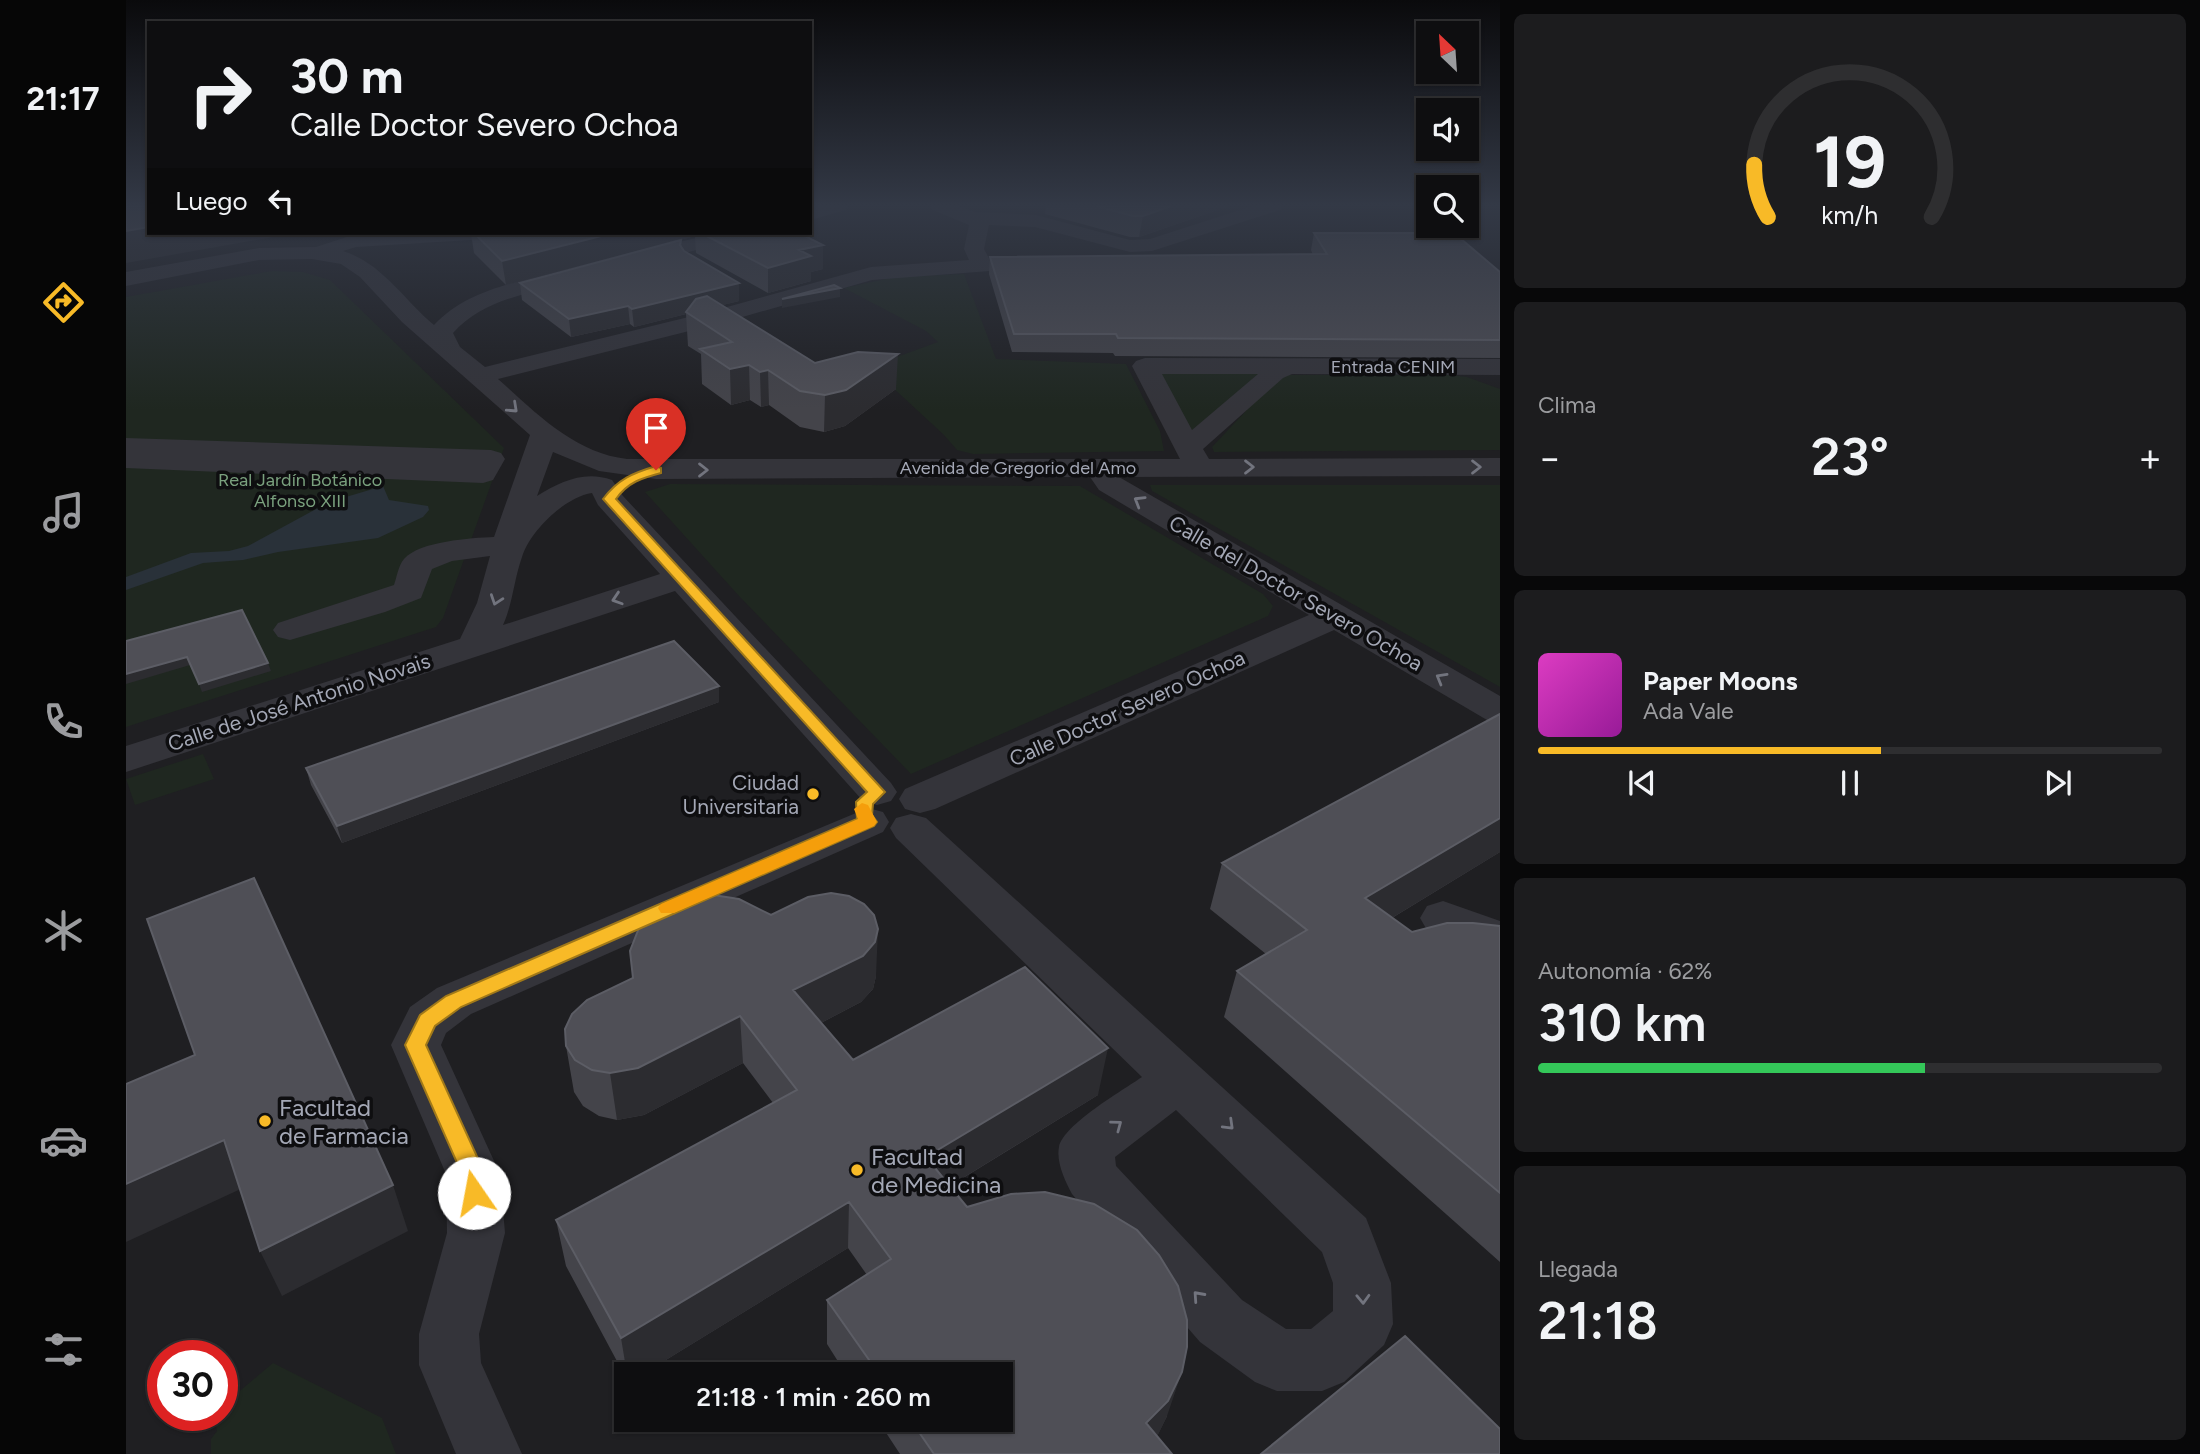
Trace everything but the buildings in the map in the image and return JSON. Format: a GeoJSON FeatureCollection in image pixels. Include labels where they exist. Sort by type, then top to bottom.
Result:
{"type":"FeatureCollection","features":[{"type":"Feature","properties":{"kind":"street"},"geometry":{"type":"LineString","coordinates":[[126,279],[155,274]]}},
{"type":"Feature","properties":{"kind":"street"},"geometry":{"type":"LineString","coordinates":[[368,274],[408,316],[448,346],[480,376],[682,578],[894,810],[1104,1011],[1179,1078],[1346,1237],[1362,1283],[1363,1324],[1322,1360],[1277,1360],[1221,1321],[1091,1177],[1086,1148],[1179,1078]]}},
{"type":"Feature","properties":{"kind":"street"},"geometry":{"type":"LineString","coordinates":[[448,346],[441,332],[450,320],[477,303],[583,274]]}},
{"type":"Feature","properties":{"kind":"street"},"geometry":{"type":"LineString","coordinates":[[480,376],[874,274]]}},
{"type":"Feature","properties":{"kind":"street"},"geometry":{"type":"LineString","coordinates":[[383,287],[432,301],[496,296]]}},
{"type":"Feature","properties":{"kind":"street"},"geometry":{"type":"LineString","coordinates":[[740,289],[764,303]]}},
{"type":"Feature","properties":{"kind":"street","name":"Entrada CENIM"},"geometry":{"type":"LineString","coordinates":[[1194,458],[1144,366],[1500,366]]}},
{"type":"Feature","properties":{"kind":"street"},"geometry":{"type":"LineString","coordinates":[[1194,458],[1274,373],[1287,367]]}},
{"type":"Feature","properties":{"kind":"street"},"geometry":{"type":"LineString","coordinates":[[1456,367],[1500,381]]}},
{"type":"Feature","properties":{"kind":"street"},"geometry":{"type":"LineString","coordinates":[[472,645],[481,634],[497,601],[511,529],[543,440]]}},
{"type":"Feature","properties":{"kind":"street","name":"Avenida de Gregorio del Amo"},"geometry":{"type":"LineString","coordinates":[[543,440],[611,466],[656,470],[1109,468],[1194,458],[1500,467]]}},
{"type":"Feature","properties":{"kind":"street"},"geometry":{"type":"LineString","coordinates":[[126,446],[491,459],[490,472],[483,474],[126,460]]}},
{"type":"Feature","properties":{"kind":"street","name":"Calle del Doctor Severo Ochoa"},"geometry":{"type":"LineString","coordinates":[[1109,468],[1104,476],[1109,484],[1500,712]]}},
{"type":"Feature","properties":{"kind":"street"},"geometry":{"type":"LineString","coordinates":[[509,547],[537,511],[556,497],[619,486],[632,477],[656,470]]}},
{"type":"Feature","properties":{"kind":"street"},"geometry":{"type":"LineString","coordinates":[[290,631],[373,606],[409,591],[417,564],[430,556],[468,548],[509,547]]}},
{"type":"Feature","properties":{"kind":"street","name":"Calle de José Antonio Novais"},"geometry":{"type":"LineString","coordinates":[[126,759],[682,578]]}},
{"type":"Feature","properties":{"kind":"street","name":"Calle Doctor Severo Ochoa"},"geometry":{"type":"LineString","coordinates":[[489,1454],[450,1365],[449,1334],[477,1233],[473,1174],[416,1045],[427,1021],[453,1001],[1334,617]]}},
{"type":"Feature","properties":{"kind":"street"},"geometry":{"type":"LineString","coordinates":[[1443,918],[1500,939]]}},
{"type":"Feature","properties":{"kind":"shaded area","name":"Ciudad Universitaria"},"geometry":{"type":"Polygon","coordinates":[[[126,274],[1500,274],[1500,1454],[126,1454],[126,274]]]}},
{"type":"Feature","properties":{"kind":"shaded area"},"geometry":{"type":"Polygon","coordinates":[[[383,486],[389,500],[428,506],[429,510],[423,517],[378,538],[278,552],[243,560],[203,563],[126,590],[126,577],[191,553],[229,551],[248,546],[329,502],[383,486]]]}},
{"type":"Feature","properties":{"kind":"green space","name":"Real Jardín Botánico Alfonso XIII"},"geometry":{"type":"Polygon","coordinates":[[[256,274],[309,274],[330,280],[504,448],[443,618],[436,627],[126,727],[126,297],[256,274]]]}},
{"type":"Feature","properties":{"kind":"green space"},"geometry":{"type":"Polygon","coordinates":[[[964,274],[996,359],[1126,364],[1160,431],[1164,451],[973,454],[957,450],[890,385],[883,362],[938,342],[926,331],[844,288],[895,277],[964,274]]]}},
{"type":"Feature","properties":{"kind":"green space"},"geometry":{"type":"Polygon","coordinates":[[[1262,371],[1195,433],[1183,431],[1159,372],[1262,371]]]}},
{"type":"Feature","properties":{"kind":"green space"},"geometry":{"type":"Polygon","coordinates":[[[1288,375],[1467,377],[1500,389],[1500,450],[1214,452],[1212,447],[1275,380],[1288,375]]]}},
{"type":"Feature","properties":{"kind":"green space"},"geometry":{"type":"Polygon","coordinates":[[[670,484],[1080,486],[1263,594],[1273,606],[1268,616],[911,774],[740,597],[645,492],[670,484]]]}},
{"type":"Feature","properties":{"kind":"green space"},"geometry":{"type":"Polygon","coordinates":[[[1150,485],[1500,485],[1500,687],[1152,491],[1150,485]]]}},
{"type":"Feature","properties":{"kind":"green space"},"geometry":{"type":"Polygon","coordinates":[[[203,754],[214,779],[135,805],[126,779],[203,754]]]}},
{"type":"Feature","properties":{"kind":"green space"},"geometry":{"type":"Polygon","coordinates":[[[273,1363],[382,1418],[396,1454],[211,1454],[211,1439],[217,1431],[238,1431],[238,1393],[273,1363]]]}},
{"type":"Feature","properties":{"kind":"slow traffic"},"geometry":{"type":"LineString","coordinates":[[667,908],[868,822],[862,809]]}},
{"type":"Feature","properties":{"kind":"place","name":"Ciudad Universitaria"},"geometry":{"type":"Point","coordinates":[813,794]}},
{"type":"Feature","properties":{"kind":"place","name":"Facultad de Farmacia"},"geometry":{"type":"Point","coordinates":[265,1121]}},
{"type":"Feature","properties":{"kind":"place","name":"Facultad de Medicina"},"geometry":{"type":"Point","coordinates":[857,1170]}},
{"type":"Feature","properties":{"kind":"route"},"geometry":{"type":"LineString","coordinates":[[474,1193],[473,1174],[416,1045],[427,1021],[453,1001],[868,822],[862,809],[864,802],[877,792],[609,499],[619,486],[632,477],[656,470]]}}]}
